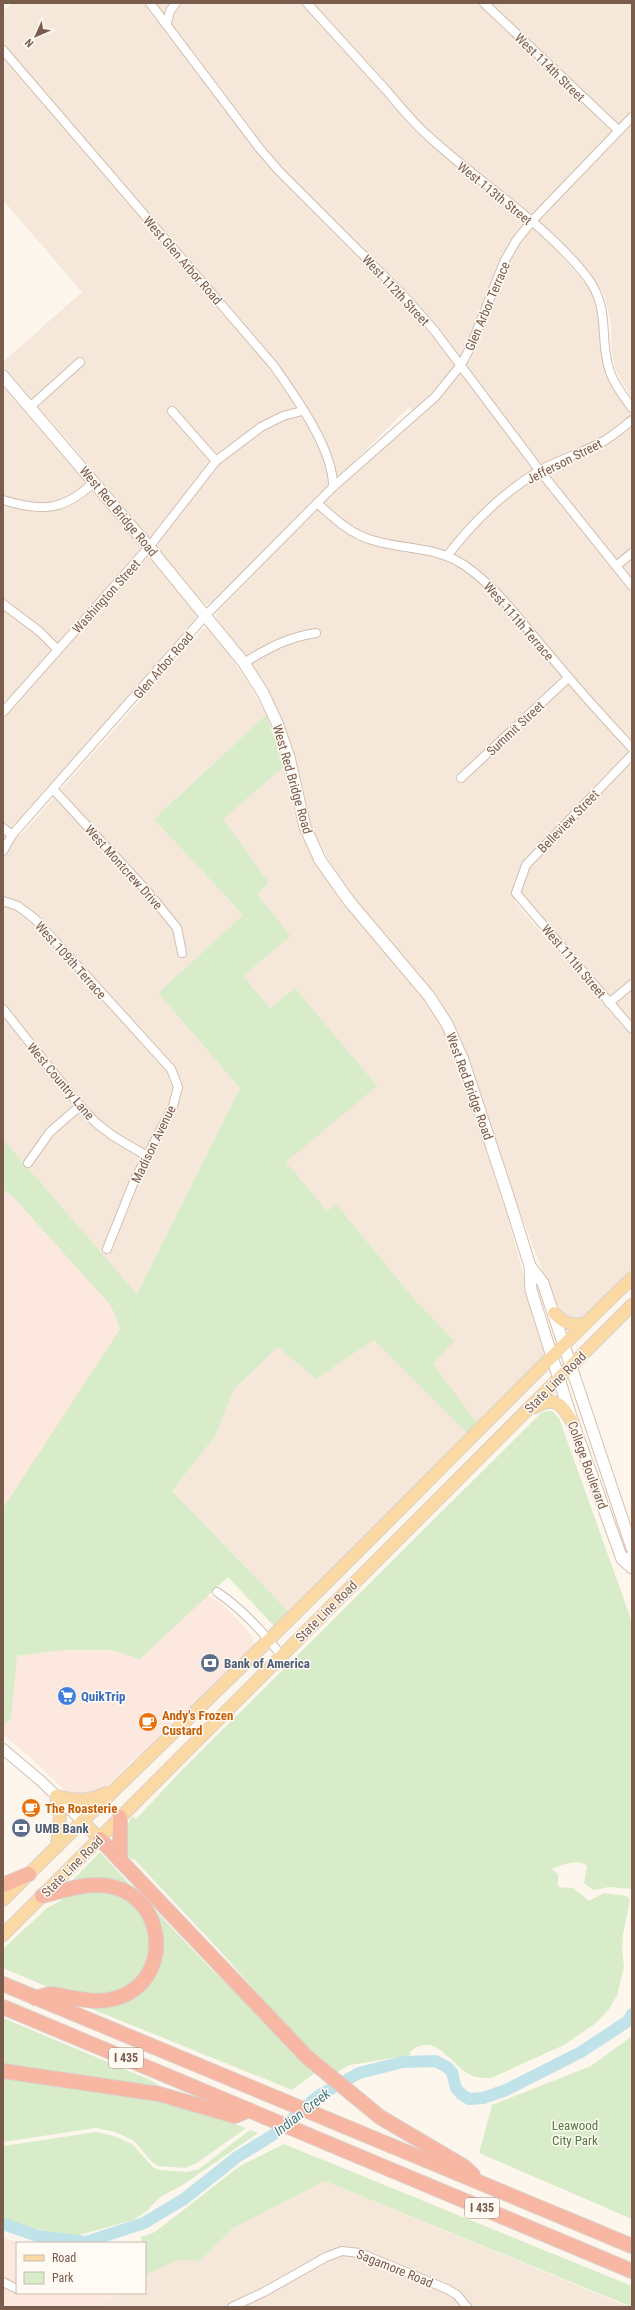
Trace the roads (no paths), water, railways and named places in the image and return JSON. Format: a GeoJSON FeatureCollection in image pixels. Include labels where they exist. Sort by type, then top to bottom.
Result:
{"type":"FeatureCollection","features":[{"type":"Feature","properties":{"kind":"highway"},"geometry":{"type":"LineString","coordinates":[[120,1817],[120,1860]]}},
{"type":"Feature","properties":{"kind":"highway"},"geometry":{"type":"LineString","coordinates":[[100,1839],[307,2057],[380,2117],[463,2166],[480,2183]]}},
{"type":"Feature","properties":{"kind":"highway"},"geometry":{"type":"LineString","coordinates":[[3,1885],[29,1874]]}},
{"type":"Feature","properties":{"kind":"highway"},"geometry":{"type":"LineString","coordinates":[[35,1998],[51,1994],[95,2002],[123,1996],[140,1984],[148,1974],[156,1955],[157,1942],[154,1926],[148,1913],[137,1899],[123,1891],[106,1886],[87,1886],[42,1896]]}},
{"type":"Feature","properties":{"kind":"highway","name":"I 435"},"geometry":{"type":"LineString","coordinates":[[3,1984],[632,2246]]}},
{"type":"Feature","properties":{"kind":"highway","name":"I 435"},"geometry":{"type":"LineString","coordinates":[[3,2007],[632,2271]]}},
{"type":"Feature","properties":{"kind":"highway"},"geometry":{"type":"LineString","coordinates":[[3,2071],[159,2094],[235,2116],[253,2112]]}},
{"type":"Feature","properties":{"kind":"main road","name":"West Red Bridge Road"},"geometry":{"type":"LineString","coordinates":[[3,376],[206,616],[244,663],[263,693],[277,722],[289,757],[305,827],[320,860],[349,901],[429,996],[454,1038],[530,1266],[531,1290],[552,1357]]}},
{"type":"Feature","properties":{"kind":"main road","name":"West Red Bridge Road"},"geometry":{"type":"LineString","coordinates":[[530,1266],[543,1283],[564,1344]]}},
{"type":"Feature","properties":{"kind":"main road","name":"State Line Road"},"geometry":{"type":"LineString","coordinates":[[3,1900],[113,1790],[159,1748],[269,1640],[564,1344],[632,1278]]}},
{"type":"Feature","properties":{"kind":"main road","name":"State Line Road"},"geometry":{"type":"LineString","coordinates":[[3,1935],[632,1305]]}},
{"type":"Feature","properties":{"kind":"main road"},"geometry":{"type":"LineString","coordinates":[[554,1313],[563,1322],[569,1325],[585,1324]]}},
{"type":"Feature","properties":{"kind":"main road","name":"College Boulevard"},"geometry":{"type":"LineString","coordinates":[[564,1344],[632,1548]]}},
{"type":"Feature","properties":{"kind":"main road","name":"College Boulevard"},"geometry":{"type":"LineString","coordinates":[[552,1357],[573,1423],[632,1568]]}},
{"type":"Feature","properties":{"kind":"main road"},"geometry":{"type":"LineString","coordinates":[[527,1411],[544,1402],[553,1402],[563,1407],[573,1423]]}},
{"type":"Feature","properties":{"kind":"main road"},"geometry":{"type":"LineString","coordinates":[[57,1847],[60,1816],[56,1796],[80,1802],[91,1800],[113,1790]]}},
{"type":"Feature","properties":{"kind":"main road"},"geometry":{"type":"LineString","coordinates":[[82,1821],[100,1839]]}},
{"type":"Feature","properties":{"kind":"street","name":"West 112th Street"},"geometry":{"type":"LineString","coordinates":[[150,3],[167,23],[260,150],[279,171],[404,296],[461,365],[540,471],[632,586]]}},
{"type":"Feature","properties":{"kind":"street"},"geometry":{"type":"LineString","coordinates":[[167,23],[170,11],[176,3]]}},
{"type":"Feature","properties":{"kind":"street","name":"West 113th Street"},"geometry":{"type":"LineString","coordinates":[[307,3],[424,132],[465,169],[531,222],[572,261],[595,290],[604,314],[606,352],[610,372],[615,384],[632,408]]}},
{"type":"Feature","properties":{"kind":"street","name":"West 114th Street"},"geometry":{"type":"LineString","coordinates":[[484,3],[618,130]]}},
{"type":"Feature","properties":{"kind":"street","name":"West Glen Arbor Road"},"geometry":{"type":"LineString","coordinates":[[3,50],[254,342],[297,399],[302,411],[326,453],[333,476],[333,487]]}},
{"type":"Feature","properties":{"kind":"street","name":"Glen Arbor Terrace"},"geometry":{"type":"LineString","coordinates":[[333,487],[435,397],[461,365],[479,329],[504,262],[531,222],[632,117]]}},
{"type":"Feature","properties":{"kind":"street"},"geometry":{"type":"LineString","coordinates":[[30,408],[80,362]]}},
{"type":"Feature","properties":{"kind":"street"},"geometry":{"type":"LineString","coordinates":[[172,411],[216,461]]}},
{"type":"Feature","properties":{"kind":"street","name":"Washington Street"},"geometry":{"type":"LineString","coordinates":[[3,712],[149,547],[216,461],[261,427],[283,416],[302,411]]}},
{"type":"Feature","properties":{"kind":"street","name":"Jefferson Street"},"geometry":{"type":"LineString","coordinates":[[447,556],[466,532],[488,509],[512,488],[540,471],[600,443],[632,420]]}},
{"type":"Feature","properties":{"kind":"street"},"geometry":{"type":"LineString","coordinates":[[3,500],[22,506],[44,508],[61,505],[79,496],[94,482]]}},
{"type":"Feature","properties":{"kind":"street","name":"Glen Arbor Road"},"geometry":{"type":"LineString","coordinates":[[3,851],[12,835],[206,616],[333,487]]}},
{"type":"Feature","properties":{"kind":"street","name":"West 111th Terrace"},"geometry":{"type":"LineString","coordinates":[[317,503],[355,534],[372,541],[426,549],[447,556],[477,575],[501,598],[568,678],[632,748]]}},
{"type":"Feature","properties":{"kind":"street"},"geometry":{"type":"LineString","coordinates":[[616,566],[632,553]]}},
{"type":"Feature","properties":{"kind":"street"},"geometry":{"type":"LineString","coordinates":[[3,604],[39,631],[58,650]]}},
{"type":"Feature","properties":{"kind":"street"},"geometry":{"type":"LineString","coordinates":[[244,663],[280,642],[296,636],[316,633]]}},
{"type":"Feature","properties":{"kind":"street","name":"Summit Street"},"geometry":{"type":"LineString","coordinates":[[461,778],[568,678]]}},
{"type":"Feature","properties":{"kind":"street","name":"Belleview Street"},"geometry":{"type":"LineString","coordinates":[[516,893],[526,865],[632,755]]}},
{"type":"Feature","properties":{"kind":"street","name":"West Montcrew Drive"},"geometry":{"type":"LineString","coordinates":[[53,789],[147,891],[177,928],[182,953]]}},
{"type":"Feature","properties":{"kind":"street"},"geometry":{"type":"LineString","coordinates":[[3,828],[12,835]]}},
{"type":"Feature","properties":{"kind":"street","name":"West 111th Street"},"geometry":{"type":"LineString","coordinates":[[516,893],[632,1029]]}},
{"type":"Feature","properties":{"kind":"street","name":"West 109th Terrace"},"geometry":{"type":"LineString","coordinates":[[3,901],[18,906],[35,919],[133,1028]]}},
{"type":"Feature","properties":{"kind":"street"},"geometry":{"type":"LineString","coordinates":[[609,1002],[632,984]]}},
{"type":"Feature","properties":{"kind":"street","name":"West Country Lane"},"geometry":{"type":"LineString","coordinates":[[3,1009],[80,1106],[113,1136],[147,1156]]}},
{"type":"Feature","properties":{"kind":"street","name":"Madison Avenue"},"geometry":{"type":"LineString","coordinates":[[107,1249],[128,1197],[173,1106],[178,1088],[171,1069],[133,1028]]}},
{"type":"Feature","properties":{"kind":"street"},"geometry":{"type":"LineString","coordinates":[[28,1163],[50,1132],[80,1106]]}},
{"type":"Feature","properties":{"kind":"street"},"geometry":{"type":"LineString","coordinates":[[217,1592],[227,1599],[269,1640],[281,1656]]}},
{"type":"Feature","properties":{"kind":"street"},"geometry":{"type":"LineString","coordinates":[[3,1749],[82,1821]]}},
{"type":"Feature","properties":{"kind":"street","name":"Sagamore Road"},"geometry":{"type":"LineString","coordinates":[[232,2307],[244,2305],[334,2253],[352,2251],[447,2289],[457,2295],[467,2307]]}},
{"type":"Feature","properties":{"kind":"street"},"geometry":{"type":"LineString","coordinates":[[3,2282],[16,2288]]}},
{"type":"Feature","properties":{"kind":"waterway","name":"Indian Creek"},"geometry":{"type":"LineString","coordinates":[[3,2224],[38,2236],[86,2242],[144,2223],[184,2199],[237,2157],[273,2135],[318,2096],[359,2073],[403,2062],[435,2061],[447,2067],[452,2072],[456,2088],[461,2094],[469,2099],[483,2098],[506,2090],[581,2052],[628,2021],[632,2014]]}},
{"type":"Feature","properties":{"kind":"place","name":"Bank of America"},"geometry":{"type":"Point","coordinates":[210,1663]}},
{"type":"Feature","properties":{"kind":"place","name":"QuikTrip"},"geometry":{"type":"Point","coordinates":[67,1696]}},
{"type":"Feature","properties":{"kind":"place","name":"Andy's Frozen Custard"},"geometry":{"type":"Point","coordinates":[148,1722]}},
{"type":"Feature","properties":{"kind":"place","name":"The Roasterie"},"geometry":{"type":"Point","coordinates":[31,1808]}},
{"type":"Feature","properties":{"kind":"place","name":"UMB Bank"},"geometry":{"type":"Point","coordinates":[21,1828]}},
{"type":"Feature","properties":{"kind":"park label","name":"Leawood City Park"},"geometry":{"type":"Point","coordinates":[575,2132]}}]}
